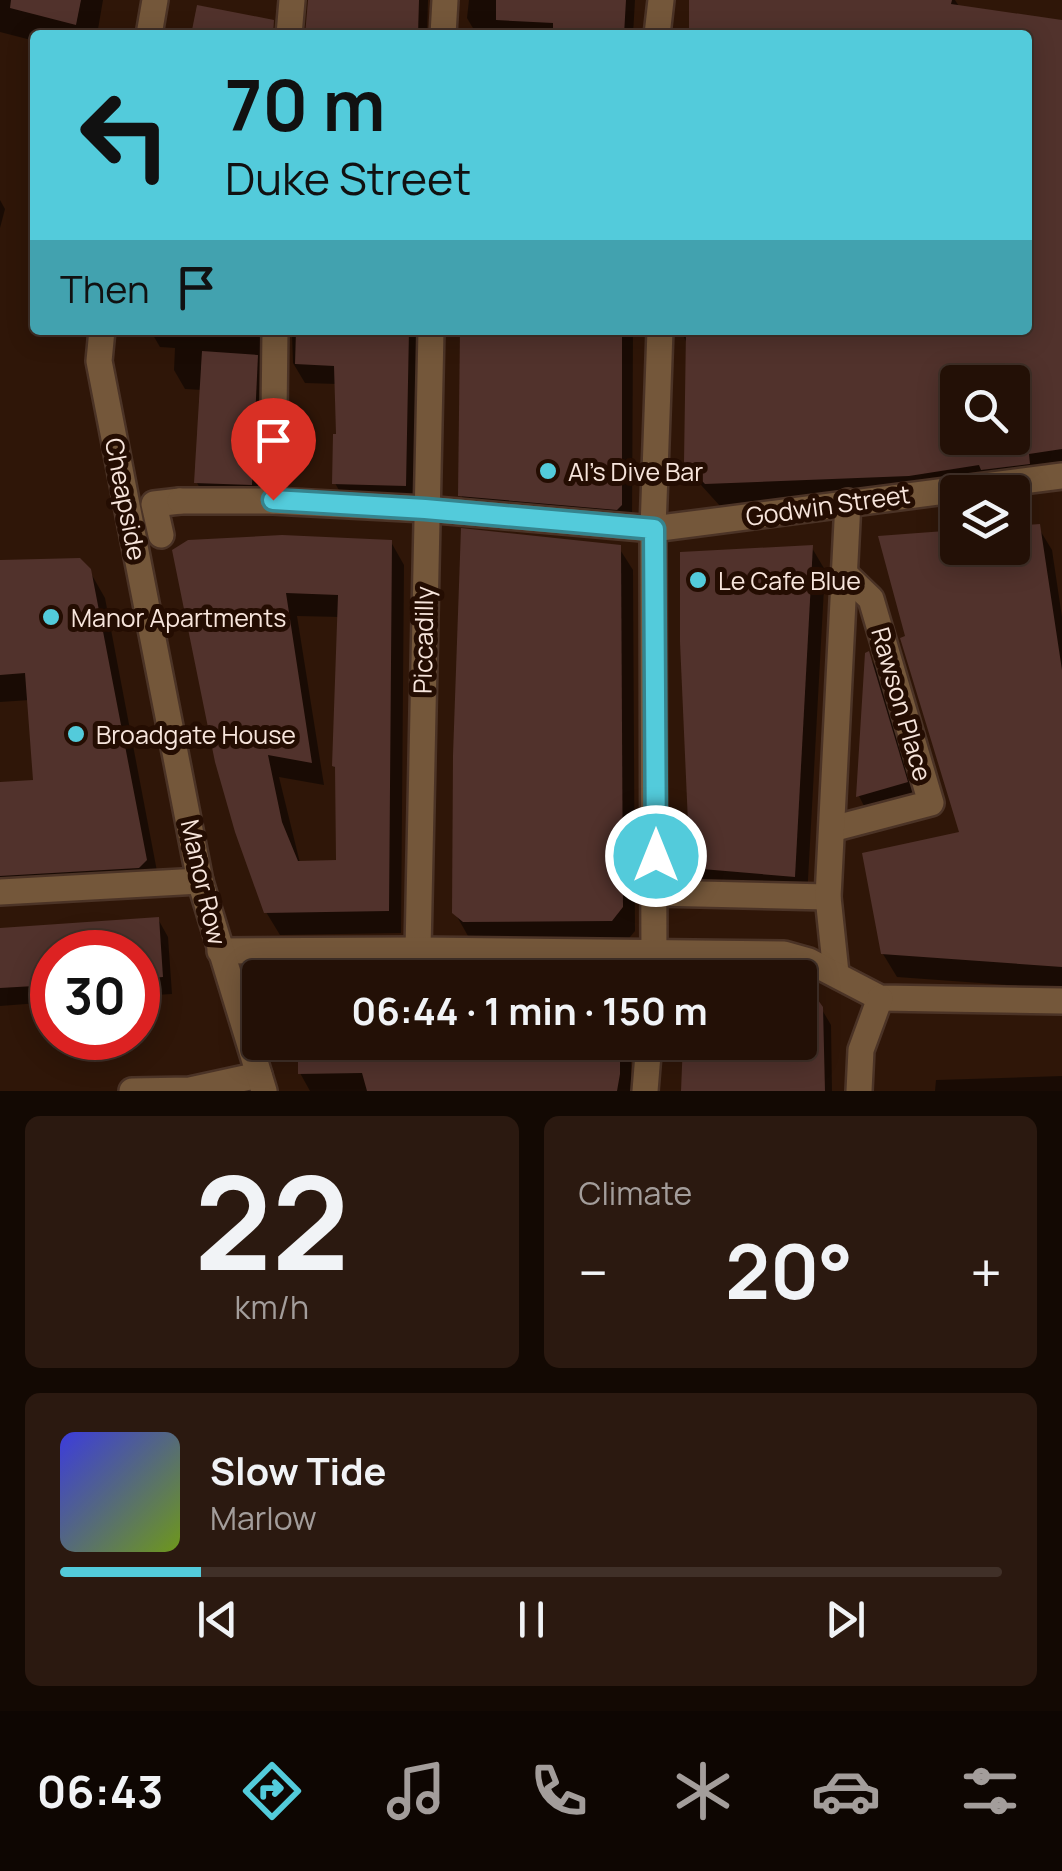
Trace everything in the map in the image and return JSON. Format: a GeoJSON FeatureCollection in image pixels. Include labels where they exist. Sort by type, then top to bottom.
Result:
{"type":"FeatureCollection","features":[{"type":"Feature","properties":{"kind":"street"},"geometry":{"type":"LineString","coordinates":[[150,30],[155,0]]}},
{"type":"Feature","properties":{"kind":"street"},"geometry":{"type":"LineString","coordinates":[[289,30],[292,0]]}},
{"type":"Feature","properties":{"kind":"street"},"geometry":{"type":"LineString","coordinates":[[443,30],[445,0]]}},
{"type":"Feature","properties":{"kind":"street"},"geometry":{"type":"LineString","coordinates":[[658,30],[661,0]]}},
{"type":"Feature","properties":{"kind":"street","name":"Cheapside"},"geometry":{"type":"LineString","coordinates":[[102,335],[100,361],[159,668]]}},
{"type":"Feature","properties":{"kind":"street"},"geometry":{"type":"LineString","coordinates":[[273,500],[275,335]]}},
{"type":"Feature","properties":{"kind":"street","name":"Piccadilly"},"geometry":{"type":"LineString","coordinates":[[418,950],[431,335]]}},
{"type":"Feature","properties":{"kind":"street"},"geometry":{"type":"LineString","coordinates":[[655,960],[654,529],[660,335]]}},
{"type":"Feature","properties":{"kind":"street","name":"Godwin Street"},"geometry":{"type":"LineString","coordinates":[[160,535],[154,504],[180,501],[273,500],[654,529],[1062,476]]}},
{"type":"Feature","properties":{"kind":"street","name":"Rawson Place"},"geometry":{"type":"LineString","coordinates":[[836,973],[828,897],[848,502]]}},
{"type":"Feature","properties":{"kind":"street","name":"Rawson Place"},"geometry":{"type":"LineString","coordinates":[[832,829],[931,803],[871,600],[844,574]]}},
{"type":"Feature","properties":{"kind":"street","name":"Manor Row"},"geometry":{"type":"LineString","coordinates":[[159,668],[200,881],[261,1083]]}},
{"type":"Feature","properties":{"kind":"street"},"geometry":{"type":"LineString","coordinates":[[0,892],[200,881]]}},
{"type":"Feature","properties":{"kind":"street"},"geometry":{"type":"LineString","coordinates":[[656,893],[828,897]]}},
{"type":"Feature","properties":{"kind":"street"},"geometry":{"type":"LineString","coordinates":[[220,951],[784,954],[836,973],[880,998],[1062,1000]]}},
{"type":"Feature","properties":{"kind":"street"},"geometry":{"type":"LineString","coordinates":[[859,1091],[861,1050],[880,998]]}},
{"type":"Feature","properties":{"kind":"street"},"geometry":{"type":"LineString","coordinates":[[645,1091],[648,1060]]}},
{"type":"Feature","properties":{"kind":"street"},"geometry":{"type":"LineString","coordinates":[[132,1091],[261,1083]]}},
{"type":"Feature","properties":{"kind":"building"},"geometry":{"type":"Polygon","coordinates":[[[11,0],[81,0],[76,25],[10,8],[11,0]]]}},
{"type":"Feature","properties":{"kind":"building"},"geometry":{"type":"Polygon","coordinates":[[[308,0],[419,0],[418,30],[305,30],[308,0]]]}},
{"type":"Feature","properties":{"kind":"building"},"geometry":{"type":"Polygon","coordinates":[[[496,0],[626,0],[624,30],[553,30],[553,23],[496,20],[496,0]]]}},
{"type":"Feature","properties":{"kind":"building"},"geometry":{"type":"Polygon","coordinates":[[[689,0],[952,0],[951,4],[1062,20],[1062,449],[1030,454],[1030,365],[940,365],[940,455],[1029,455],[1030,464],[981,470],[979,465],[909,476],[705,484],[684,462],[686,335],[1032,335],[1032,30],[689,30],[689,0]]]}},
{"type":"Feature","properties":{"kind":"building"},"geometry":{"type":"Polygon","coordinates":[[[197,5],[274,20],[273,30],[192,30],[197,5]]]}},
{"type":"Feature","properties":{"kind":"building"},"geometry":{"type":"Polygon","coordinates":[[[296,335],[409,335],[406,486],[332,484],[336,434],[334,366],[295,364],[296,335]]]}},
{"type":"Feature","properties":{"kind":"building"},"geometry":{"type":"Polygon","coordinates":[[[460,335],[622,335],[622,505],[617,510],[458,496],[460,335]]]}},
{"type":"Feature","properties":{"kind":"building"},"geometry":{"type":"Polygon","coordinates":[[[202,351],[258,355],[252,485],[194,483],[202,351]]]}},
{"type":"Feature","properties":{"kind":"building"},"geometry":{"type":"Polygon","coordinates":[[[1040,524],[1062,670],[1062,967],[881,954],[862,853],[959,832],[900,638],[905,636],[878,536],[940,531],[940,565],[1030,565],[1030,525],[1040,524]]]}},
{"type":"Feature","properties":{"kind":"building"},"geometry":{"type":"Polygon","coordinates":[[[461,528],[621,545],[623,907],[612,921],[463,922],[452,913],[461,528]]]}},
{"type":"Feature","properties":{"kind":"building"},"geometry":{"type":"Polygon","coordinates":[[[282,535],[392,540],[389,911],[264,913],[215,762],[172,550],[188,540],[282,535]],[[286,593],[312,763],[268,755],[282,822],[298,861],[336,860],[332,766],[338,595],[286,593]]]}},
{"type":"Feature","properties":{"kind":"building"},"geometry":{"type":"Polygon","coordinates":[[[813,545],[795,877],[690,868],[680,552],[813,545]]]}},
{"type":"Feature","properties":{"kind":"building","name":"Broadgate House"},"geometry":{"type":"Polygon","coordinates":[[[80,558],[91,569],[147,860],[139,868],[0,876],[0,782],[33,780],[25,673],[0,675],[0,560],[80,558]]]}},
{"type":"Feature","properties":{"kind":"building"},"geometry":{"type":"Polygon","coordinates":[[[869,651],[908,782],[856,797],[865,653],[869,651]]]}},
{"type":"Feature","properties":{"kind":"building"},"geometry":{"type":"Polygon","coordinates":[[[159,917],[160,930],[30,930],[30,986],[0,988],[0,928],[159,917]]]}},
{"type":"Feature","properties":{"kind":"building"},"geometry":{"type":"Polygon","coordinates":[[[160,932],[163,977],[160,977],[160,932]]]}},
{"type":"Feature","properties":{"kind":"building"},"geometry":{"type":"Polygon","coordinates":[[[817,999],[823,1007],[825,1091],[681,1091],[682,1060],[817,1060],[817,999]]]}},
{"type":"Feature","properties":{"kind":"building"},"geometry":{"type":"Polygon","coordinates":[[[298,1060],[620,1060],[617,1091],[367,1091],[362,1073],[298,1074],[298,1060]]]}},
{"type":"Feature","properties":{"kind":"place","name":"Al's Dive Bar"},"geometry":{"type":"Point","coordinates":[548,471]}},
{"type":"Feature","properties":{"kind":"place","name":"Le Cafe Blue"},"geometry":{"type":"Point","coordinates":[698,580]}},
{"type":"Feature","properties":{"kind":"place","name":"Manor Apartments"},"geometry":{"type":"Point","coordinates":[51,617]}},
{"type":"Feature","properties":{"kind":"place","name":"Broadgate House"},"geometry":{"type":"Point","coordinates":[76,734]}},
{"type":"Feature","properties":{"kind":"route"},"geometry":{"type":"LineString","coordinates":[[273,500],[654,529],[656,856]]}}]}
